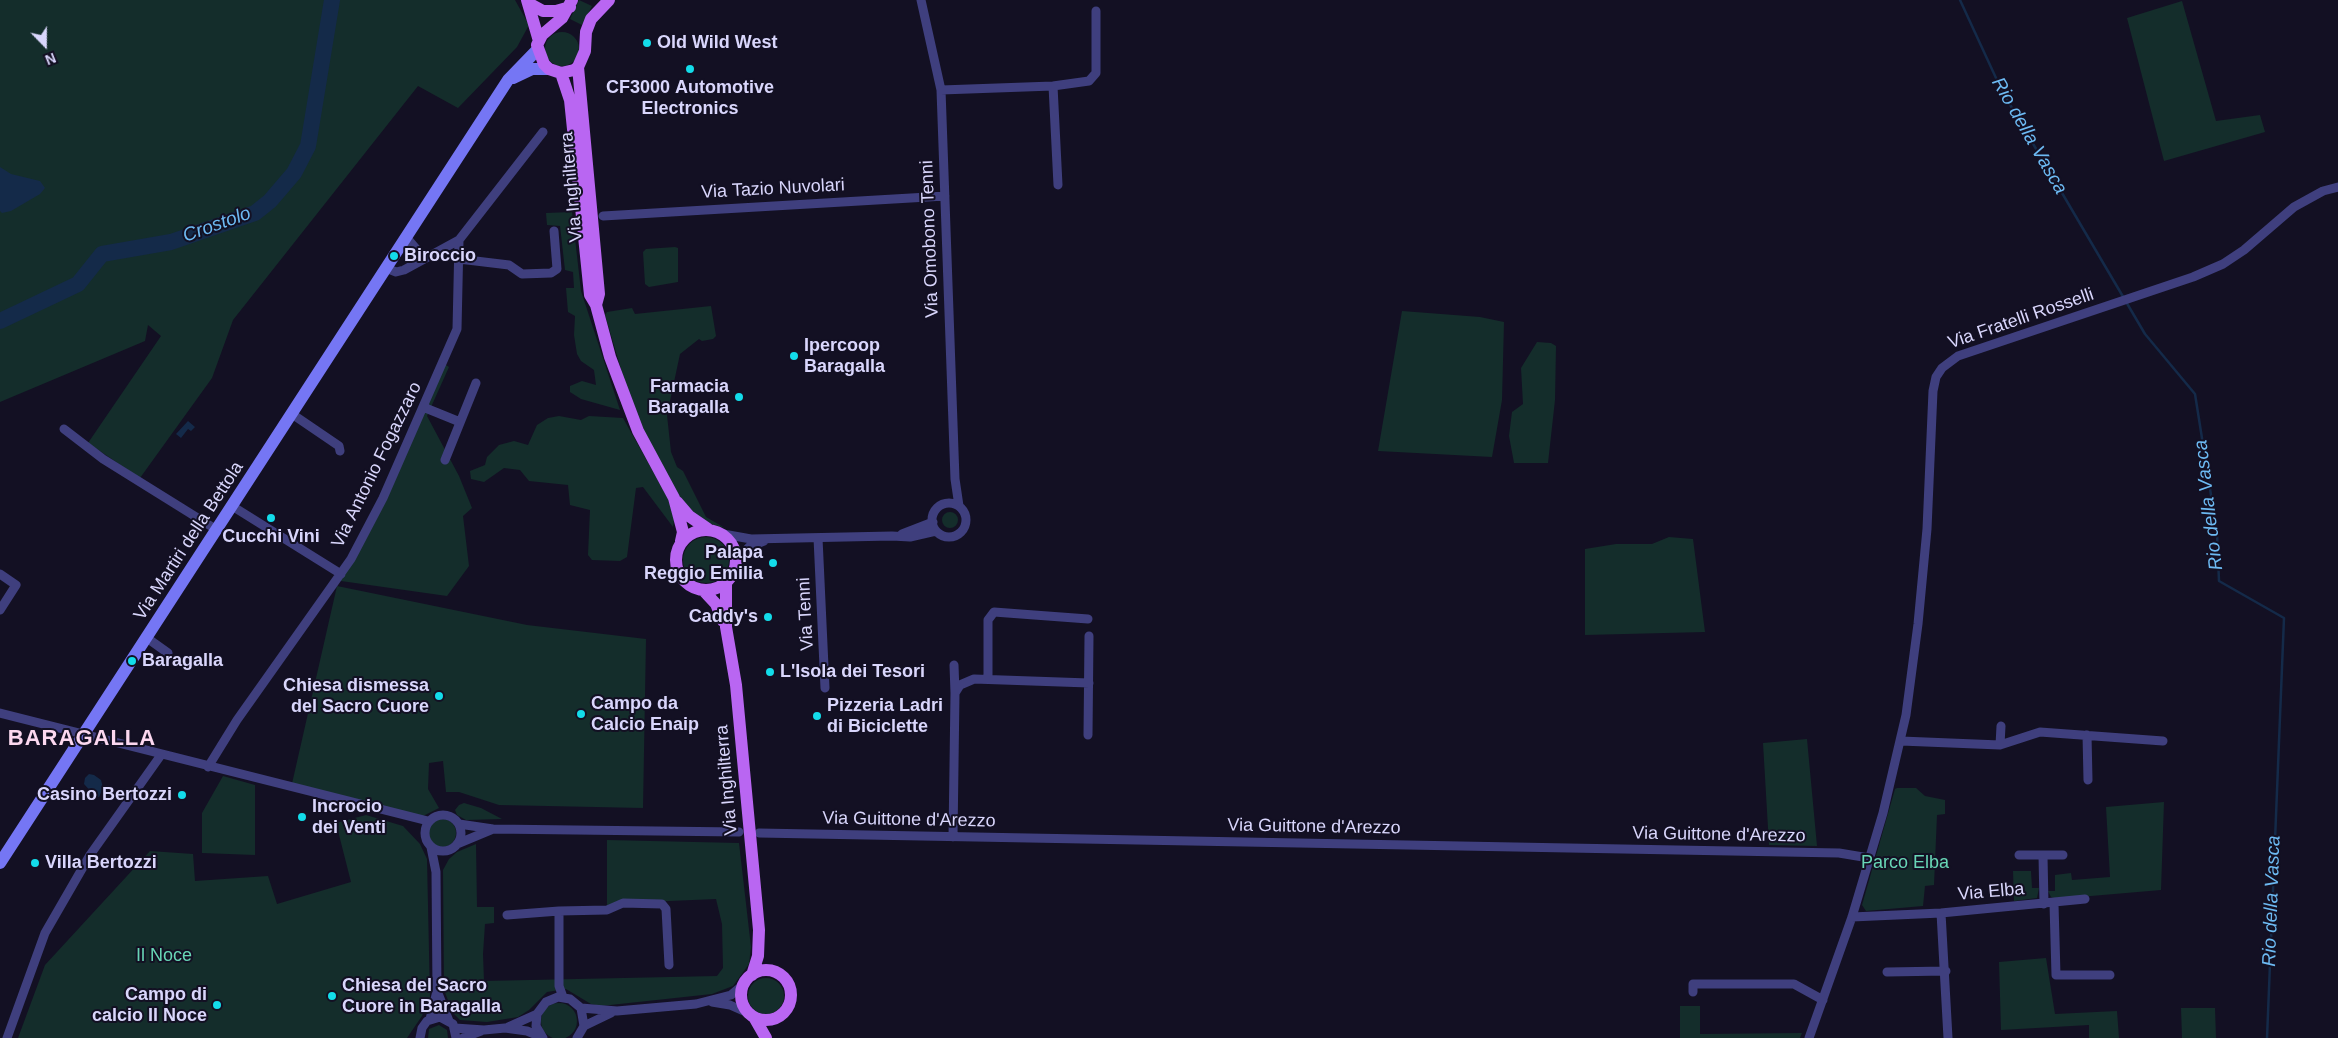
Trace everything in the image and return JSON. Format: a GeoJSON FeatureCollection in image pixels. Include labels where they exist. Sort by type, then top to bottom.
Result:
{"type":"FeatureCollection","features":[{"type":"Feature","properties":{"kind":"main road"},"geometry":{"type":"LineString","coordinates":[[508,80],[532,69],[555,71],[578,67],[585,51],[586,32],[591,19],[609,0]]}},
{"type":"Feature","properties":{"kind":"main road"},"geometry":{"type":"LineString","coordinates":[[528,2],[540,58],[555,71]]}},
{"type":"Feature","properties":{"kind":"main road"},"geometry":{"type":"LineString","coordinates":[[528,2],[543,12],[556,11],[571,3]]}},
{"type":"Feature","properties":{"kind":"main road","name":"Via Martiri della Bettola"},"geometry":{"type":"LineString","coordinates":[[0,863],[508,80],[538,45],[542,35],[562,18],[571,3]]}},
{"type":"Feature","properties":{"kind":"main road","name":"Via Inghilterra"},"geometry":{"type":"LineString","coordinates":[[578,67],[599,294],[596,305]]}},
{"type":"Feature","properties":{"kind":"main road","name":"Via Inghilterra"},"geometry":{"type":"LineString","coordinates":[[555,71],[570,100],[586,272],[590,295],[596,305],[610,357],[638,431],[674,498],[689,516],[708,529],[723,534]]}},
{"type":"Feature","properties":{"kind":"main road","name":"Via Inghilterra"},"geometry":{"type":"LineString","coordinates":[[674,498],[682,532],[676,554],[677,569],[684,581],[703,590],[716,604],[726,627]]}},
{"type":"Feature","properties":{"kind":"main road"},"geometry":{"type":"LineString","coordinates":[[681,541],[698,530],[708,529]]}},
{"type":"Feature","properties":{"kind":"main road"},"geometry":{"type":"LineString","coordinates":[[723,534],[730,541],[737,560]]}},
{"type":"Feature","properties":{"kind":"main road","name":"Via Inghilterra"},"geometry":{"type":"LineString","coordinates":[[737,560],[735,568],[726,583],[726,627],[736,685],[759,930],[758,956],[747,980],[742,1000],[766,1038]]}},
{"type":"Feature","properties":{"kind":"main road"},"geometry":{"type":"LineString","coordinates":[[703,590],[711,590],[726,583]]}},
{"type":"Feature","properties":{"kind":"main road","name":"Via Inghilterra"},"geometry":{"type":"LineString","coordinates":[[759,930],[766,955],[774,972],[785,980],[790,992],[789,1005],[780,1015],[772,1038]]}},
{"type":"Feature","properties":{"kind":"main road"},"geometry":{"type":"LineString","coordinates":[[747,980],[766,970],[774,972]]}},
{"type":"Feature","properties":{"kind":"main road"},"geometry":{"type":"LineString","coordinates":[[751,1015],[767,1020],[780,1015]]}},
{"type":"Feature","properties":{"kind":"street","name":"Via Omobono Tenni"},"geometry":{"type":"LineString","coordinates":[[922,0],[940,90],[955,479],[959,506],[965,515],[965,526],[962,531],[952,536],[946,536],[934,526]]}},
{"type":"Feature","properties":{"kind":"street"},"geometry":{"type":"LineString","coordinates":[[940,90],[1081,84],[1093,78],[1096,73],[1096,11]]}},
{"type":"Feature","properties":{"kind":"street"},"geometry":{"type":"LineString","coordinates":[[1053,86],[1058,185]]}},
{"type":"Feature","properties":{"kind":"street"},"geometry":{"type":"LineString","coordinates":[[386,268],[396,272],[404,270],[459,240],[542,132]]}},
{"type":"Feature","properties":{"kind":"street","name":"Via Fratelli Rosselli"},"geometry":{"type":"LineString","coordinates":[[1808,1038],[1852,917],[1901,741],[1911,683],[1920,607],[1929,495],[1933,391],[1936,377],[1945,364],[1958,356],[2120,302],[2223,264],[2294,207],[2323,191],[2338,187]]}},
{"type":"Feature","properties":{"kind":"street","name":"Via Tazio Nuvolari"},"geometry":{"type":"LineString","coordinates":[[603,216],[945,196]]}},
{"type":"Feature","properties":{"kind":"street"},"geometry":{"type":"LineString","coordinates":[[459,259],[509,265],[522,274],[551,273],[556,269],[554,231]]}},
{"type":"Feature","properties":{"kind":"street"},"geometry":{"type":"LineString","coordinates":[[406,237],[424,258]]}},
{"type":"Feature","properties":{"kind":"street","name":"Via Antonio Fogazzaro"},"geometry":{"type":"LineString","coordinates":[[208,767],[237,720],[341,574],[359,546],[379,505],[457,329],[459,240]]}},
{"type":"Feature","properties":{"kind":"street"},"geometry":{"type":"LineString","coordinates":[[445,460],[476,383]]}},
{"type":"Feature","properties":{"kind":"street"},"geometry":{"type":"LineString","coordinates":[[423,407],[460,422]]}},
{"type":"Feature","properties":{"kind":"street"},"geometry":{"type":"LineString","coordinates":[[292,414],[339,446],[340,450]]}},
{"type":"Feature","properties":{"kind":"street"},"geometry":{"type":"LineString","coordinates":[[64,429],[103,459],[216,530]]}},
{"type":"Feature","properties":{"kind":"street","name":"Via Omobono Tenni"},"geometry":{"type":"LineString","coordinates":[[934,526],[937,508],[945,503],[955,479]]}},
{"type":"Feature","properties":{"kind":"street"},"geometry":{"type":"LineString","coordinates":[[945,503],[959,506]]}},
{"type":"Feature","properties":{"kind":"street"},"geometry":{"type":"LineString","coordinates":[[232,506],[341,574]]}},
{"type":"Feature","properties":{"kind":"street","name":"Via Omobono Tenni"},"geometry":{"type":"LineString","coordinates":[[723,534],[751,539],[892,536],[910,538],[934,526]]}},
{"type":"Feature","properties":{"kind":"street","name":"Via Tenni"},"geometry":{"type":"LineString","coordinates":[[818,538],[825,688]]}},
{"type":"Feature","properties":{"kind":"street","name":"Via Omobono Tenni"},"geometry":{"type":"LineString","coordinates":[[737,560],[748,547],[771,539]]}},
{"type":"Feature","properties":{"kind":"street"},"geometry":{"type":"LineString","coordinates":[[0,574],[16,585],[0,610]]}},
{"type":"Feature","properties":{"kind":"street"},"geometry":{"type":"LineString","coordinates":[[988,679],[988,620],[994,612],[1088,619]]}},
{"type":"Feature","properties":{"kind":"street"},"geometry":{"type":"LineString","coordinates":[[1088,735],[1089,636]]}},
{"type":"Feature","properties":{"kind":"street"},"geometry":{"type":"LineString","coordinates":[[147,638],[168,653]]}},
{"type":"Feature","properties":{"kind":"street"},"geometry":{"type":"LineString","coordinates":[[953,837],[954,665]]}},
{"type":"Feature","properties":{"kind":"street"},"geometry":{"type":"LineString","coordinates":[[955,693],[960,685],[974,679],[1089,682]]}},
{"type":"Feature","properties":{"kind":"street"},"geometry":{"type":"LineString","coordinates":[[0,713],[404,817],[426,825]]}},
{"type":"Feature","properties":{"kind":"street"},"geometry":{"type":"LineString","coordinates":[[2000,745],[2001,726]]}},
{"type":"Feature","properties":{"kind":"street"},"geometry":{"type":"LineString","coordinates":[[1901,741],[2000,745],[2040,732],[2163,742]]}},
{"type":"Feature","properties":{"kind":"street"},"geometry":{"type":"LineString","coordinates":[[2087,735],[2088,780]]}},
{"type":"Feature","properties":{"kind":"street"},"geometry":{"type":"LineString","coordinates":[[6,1038],[45,933],[90,855],[161,755]]}},
{"type":"Feature","properties":{"kind":"street"},"geometry":{"type":"LineString","coordinates":[[430,1019],[437,991],[436,872],[431,847],[425,839],[426,825],[436,816],[446,814],[455,819],[459,824],[461,834],[457,844]]}},
{"type":"Feature","properties":{"kind":"street"},"geometry":{"type":"LineString","coordinates":[[459,824],[493,829],[739,832]]}},
{"type":"Feature","properties":{"kind":"street"},"geometry":{"type":"LineString","coordinates":[[436,872],[444,851],[493,829]]}},
{"type":"Feature","properties":{"kind":"street","name":"Via Guittone d'Arezzo"},"geometry":{"type":"LineString","coordinates":[[759,833],[1829,853],[1869,858]]}},
{"type":"Feature","properties":{"kind":"street"},"geometry":{"type":"LineString","coordinates":[[431,847],[444,851]]}},
{"type":"Feature","properties":{"kind":"street","name":"Via Elba"},"geometry":{"type":"LineString","coordinates":[[2019,855],[2064,855]]}},
{"type":"Feature","properties":{"kind":"street","name":"Via Elba"},"geometry":{"type":"LineString","coordinates":[[2043,856],[2056,974],[2110,975]]}},
{"type":"Feature","properties":{"kind":"street","name":"Via Elba"},"geometry":{"type":"LineString","coordinates":[[1852,917],[1941,913],[2085,899]]}},
{"type":"Feature","properties":{"kind":"street"},"geometry":{"type":"LineString","coordinates":[[507,915],[607,910],[623,903],[662,904],[666,910],[669,965]]}},
{"type":"Feature","properties":{"kind":"street"},"geometry":{"type":"LineString","coordinates":[[559,911],[560,986],[563,997]]}},
{"type":"Feature","properties":{"kind":"street","name":"Via Elba"},"geometry":{"type":"LineString","coordinates":[[1941,913],[1946,971],[1948,1038]]}},
{"type":"Feature","properties":{"kind":"street"},"geometry":{"type":"LineString","coordinates":[[1887,972],[1946,971]]}},
{"type":"Feature","properties":{"kind":"street"},"geometry":{"type":"LineString","coordinates":[[710,1002],[731,995],[747,980]]}},
{"type":"Feature","properties":{"kind":"street"},"geometry":{"type":"LineString","coordinates":[[1693,992],[1693,984],[1794,984],[1823,1000]]}},
{"type":"Feature","properties":{"kind":"street"},"geometry":{"type":"LineString","coordinates":[[553,998],[560,986]]}},
{"type":"Feature","properties":{"kind":"street"},"geometry":{"type":"LineString","coordinates":[[437,991],[452,1024],[456,1038]]}},
{"type":"Feature","properties":{"kind":"street"},"geometry":{"type":"LineString","coordinates":[[506,1028],[537,1014],[546,1002],[553,998],[563,997],[570,999],[580,1008],[584,1026]]}},
{"type":"Feature","properties":{"kind":"street"},"geometry":{"type":"LineString","coordinates":[[580,1008],[617,1011],[710,1002],[730,1004],[751,1015]]}},
{"type":"Feature","properties":{"kind":"street"},"geometry":{"type":"LineString","coordinates":[[577,1038],[584,1026],[617,1011]]}},
{"type":"Feature","properties":{"kind":"street"},"geometry":{"type":"LineString","coordinates":[[537,1014],[536,1026],[542,1038]]}},
{"type":"Feature","properties":{"kind":"street"},"geometry":{"type":"LineString","coordinates":[[419,1037],[423,1025],[430,1019],[440,1017],[452,1024],[484,1030]]}},
{"type":"Feature","properties":{"kind":"street"},"geometry":{"type":"LineString","coordinates":[[463,1038],[484,1030],[506,1028],[527,1031],[542,1038]]}},
{"type":"Feature","properties":{"kind":"green space"},"geometry":{"type":"Polygon","coordinates":[[[0,0],[515,0],[529,25],[517,47],[458,108],[418,86],[233,320],[212,378],[140,478],[88,443],[161,336],[148,325],[145,341],[0,402],[0,0]]]}},
{"type":"Feature","properties":{"kind":"green space"},"geometry":{"type":"Polygon","coordinates":[[[579,0],[592,6],[582,25],[570,19],[579,0]]]}},
{"type":"Feature","properties":{"kind":"green space"},"geometry":{"type":"Polygon","coordinates":[[[2182,1],[2216,121],[2260,115],[2265,132],[2164,161],[2127,18],[2182,1]]]}},
{"type":"Feature","properties":{"kind":"green space"},"geometry":{"type":"Polygon","coordinates":[[[562,32],[569,33],[574,37],[578,42],[578,56],[574,61],[569,65],[562,66],[555,65],[550,61],[546,56],[545,49],[546,42],[550,37],[555,33],[562,32]]]}},
{"type":"Feature","properties":{"kind":"green space"},"geometry":{"type":"Polygon","coordinates":[[[572,212],[581,291],[620,410],[581,399],[570,392],[570,386],[582,381],[596,385],[594,370],[581,361],[577,354],[574,335],[575,316],[568,312],[566,288],[574,288],[573,272],[565,270],[560,226],[547,225],[546,213],[572,212]]]}},
{"type":"Feature","properties":{"kind":"green space"},"geometry":{"type":"Polygon","coordinates":[[[678,248],[678,282],[649,287],[645,284],[643,252],[646,249],[678,248]]]}},
{"type":"Feature","properties":{"kind":"green space"},"geometry":{"type":"Polygon","coordinates":[[[711,306],[716,336],[713,339],[702,341],[699,339],[680,354],[667,415],[671,452],[677,467],[683,471],[706,517],[725,528],[702,521],[683,505],[645,433],[626,386],[605,315],[607,312],[632,308],[635,314],[711,306]]]}},
{"type":"Feature","properties":{"kind":"green space"},"geometry":{"type":"Polygon","coordinates":[[[1402,311],[1480,317],[1504,322],[1502,400],[1492,457],[1378,451],[1402,311]]]}},
{"type":"Feature","properties":{"kind":"green space"},"geometry":{"type":"Polygon","coordinates":[[[1537,342],[1551,343],[1556,346],[1555,400],[1548,463],[1514,463],[1509,436],[1512,412],[1523,404],[1521,368],[1537,342]]]}},
{"type":"Feature","properties":{"kind":"green space"},"geometry":{"type":"Polygon","coordinates":[[[443,363],[449,367],[427,416],[459,476],[472,508],[463,516],[469,566],[447,596],[341,581],[338,579],[351,559],[443,363]]]}},
{"type":"Feature","properties":{"kind":"green space"},"geometry":{"type":"Polygon","coordinates":[[[559,416],[581,420],[589,416],[623,418],[669,500],[674,520],[673,527],[643,487],[636,488],[627,557],[620,561],[592,560],[588,555],[590,510],[570,505],[568,485],[529,481],[520,470],[504,468],[484,482],[471,479],[470,471],[485,465],[487,457],[499,445],[514,441],[528,445],[537,425],[548,418],[559,416]]]}},
{"type":"Feature","properties":{"kind":"green space"},"geometry":{"type":"Polygon","coordinates":[[[950,512],[956,514],[958,520],[956,526],[950,528],[944,526],[942,520],[944,514],[950,512]]]}},
{"type":"Feature","properties":{"kind":"green space"},"geometry":{"type":"Polygon","coordinates":[[[702,537],[710,537],[719,541],[725,547],[729,560],[725,573],[719,579],[710,583],[702,583],[693,579],[687,573],[683,564],[683,556],[687,547],[693,541],[702,537]]]}},
{"type":"Feature","properties":{"kind":"green space"},"geometry":{"type":"Polygon","coordinates":[[[1669,537],[1693,539],[1705,632],[1585,635],[1585,549],[1616,544],[1652,544],[1669,537]]]}},
{"type":"Feature","properties":{"kind":"green space"},"geometry":{"type":"Polygon","coordinates":[[[337,586],[527,625],[646,639],[643,808],[499,805],[459,792],[446,792],[443,761],[429,763],[428,789],[439,808],[423,816],[291,788],[337,586]]]}},
{"type":"Feature","properties":{"kind":"green space"},"geometry":{"type":"Polygon","coordinates":[[[1807,739],[1817,846],[1769,845],[1763,743],[1807,739]]]}},
{"type":"Feature","properties":{"kind":"green space"},"geometry":{"type":"Polygon","coordinates":[[[223,776],[255,785],[255,855],[202,853],[202,813],[223,776]]]}},
{"type":"Feature","properties":{"kind":"green space","name":"Parco Elba"},"geometry":{"type":"Polygon","coordinates":[[[1916,788],[1925,796],[1945,800],[1945,814],[1937,815],[1934,885],[1925,886],[1923,906],[1866,911],[1862,905],[1895,789],[1916,788]]]}},
{"type":"Feature","properties":{"kind":"green space"},"geometry":{"type":"Polygon","coordinates":[[[2164,802],[2161,890],[2056,899],[2051,897],[2048,891],[2055,891],[2055,875],[2071,873],[2072,880],[2110,877],[2106,807],[2164,802]]]}},
{"type":"Feature","properties":{"kind":"green space"},"geometry":{"type":"Polygon","coordinates":[[[464,803],[481,808],[502,819],[466,820],[457,815],[455,810],[464,803]]]}},
{"type":"Feature","properties":{"kind":"green space","name":"Il Noce"},"geometry":{"type":"Polygon","coordinates":[[[366,815],[403,826],[420,844],[427,859],[430,998],[422,1016],[407,1038],[18,1038],[45,965],[150,851],[193,854],[195,881],[268,876],[277,904],[351,882],[336,823],[366,815]]]}},
{"type":"Feature","properties":{"kind":"green space"},"geometry":{"type":"Polygon","coordinates":[[[442,819],[452,823],[456,833],[452,843],[442,847],[432,843],[428,833],[432,823],[442,819]]]}},
{"type":"Feature","properties":{"kind":"green space"},"geometry":{"type":"Polygon","coordinates":[[[607,840],[739,843],[751,947],[749,964],[733,986],[712,994],[601,1006],[591,1004],[566,989],[547,992],[529,1010],[518,1017],[487,1022],[460,1020],[453,1013],[444,990],[443,870],[449,859],[457,852],[476,844],[477,907],[494,907],[494,923],[485,924],[484,981],[717,976],[723,968],[722,924],[716,899],[623,903],[607,910],[607,840]]]}},
{"type":"Feature","properties":{"kind":"green space"},"geometry":{"type":"Polygon","coordinates":[[[2013,871],[2031,871],[2032,888],[2039,888],[2037,898],[2014,901],[2013,871]]]}},
{"type":"Feature","properties":{"kind":"green space"},"geometry":{"type":"Polygon","coordinates":[[[2046,958],[2055,1014],[2117,1011],[2119,1038],[2089,1038],[2089,1025],[2001,1030],[1999,962],[2046,958]]]}},
{"type":"Feature","properties":{"kind":"green space"},"geometry":{"type":"Polygon","coordinates":[[[766,978],[773,979],[779,983],[783,989],[783,1003],[779,1009],[773,1013],[766,1014],[759,1013],[753,1009],[749,1003],[748,996],[749,989],[753,983],[759,979],[766,978]]]}},
{"type":"Feature","properties":{"kind":"green space"},"geometry":{"type":"Polygon","coordinates":[[[559,1003],[566,1004],[572,1008],[576,1014],[576,1028],[572,1034],[566,1038],[559,1039],[552,1038],[546,1034],[542,1028],[541,1021],[542,1014],[546,1008],[552,1004],[559,1003]]]}},
{"type":"Feature","properties":{"kind":"green space"},"geometry":{"type":"Polygon","coordinates":[[[1680,1006],[1700,1006],[1700,1034],[1802,1033],[1800,1038],[1680,1038],[1680,1006]]]}},
{"type":"Feature","properties":{"kind":"green space"},"geometry":{"type":"Polygon","coordinates":[[[2181,1008],[2215,1008],[2216,1038],[2182,1038],[2181,1008]]]}},
{"type":"Feature","properties":{"kind":"green space"},"geometry":{"type":"Polygon","coordinates":[[[439,1025],[447,1030],[448,1038],[428,1038],[429,1029],[439,1025]]]}},
{"type":"Feature","properties":{"kind":"water"},"geometry":{"type":"Polygon","coordinates":[[[0,167],[11,174],[40,181],[45,188],[40,194],[11,211],[2,213],[0,211],[0,167]]]}},
{"type":"Feature","properties":{"kind":"water"},"geometry":{"type":"Polygon","coordinates":[[[188,421],[195,427],[191,431],[188,429],[181,438],[176,434],[188,421]]]}},
{"type":"Feature","properties":{"kind":"water"},"geometry":{"type":"Polygon","coordinates":[[[89,774],[101,780],[103,788],[99,797],[95,796],[84,784],[85,778],[89,774]]]}},
{"type":"Feature","properties":{"kind":"waterway","name":"Crostolo"},"geometry":{"type":"LineString","coordinates":[[0,321],[78,284],[102,254],[171,242],[255,213],[270,201],[294,173],[308,146],[332,0]]}},
{"type":"Feature","properties":{"kind":"waterway","name":"Rio della Vasca"},"geometry":{"type":"LineString","coordinates":[[1960,0],[2002,91],[2145,334],[2195,394],[2217,533],[2219,581],[2284,618],[2267,1038]]}},
{"type":"Feature","properties":{"kind":"place","name":"Old Wild West"},"geometry":{"type":"Point","coordinates":[647,43]}},
{"type":"Feature","properties":{"kind":"place","name":"CF3000 Automotive Electronics"},"geometry":{"type":"Point","coordinates":[690,69]}},
{"type":"Feature","properties":{"kind":"place","name":"Biroccio"},"geometry":{"type":"Point","coordinates":[394,256]}},
{"type":"Feature","properties":{"kind":"place","name":"Ipercoop Baragalla"},"geometry":{"type":"Point","coordinates":[794,356]}},
{"type":"Feature","properties":{"kind":"place","name":"Farmacia Baragalla"},"geometry":{"type":"Point","coordinates":[739,397]}},
{"type":"Feature","properties":{"kind":"place","name":"Cucchi Vini"},"geometry":{"type":"Point","coordinates":[271,518]}},
{"type":"Feature","properties":{"kind":"place","name":"Palapa Reggio Emilia"},"geometry":{"type":"Point","coordinates":[773,563]}},
{"type":"Feature","properties":{"kind":"place","name":"Caddy's"},"geometry":{"type":"Point","coordinates":[768,617]}},
{"type":"Feature","properties":{"kind":"place","name":"Baragalla"},"geometry":{"type":"Point","coordinates":[132,661]}},
{"type":"Feature","properties":{"kind":"place","name":"L'Isola dei Tesori"},"geometry":{"type":"Point","coordinates":[770,672]}},
{"type":"Feature","properties":{"kind":"place","name":"Chiesa dismessa del Sacro Cuore"},"geometry":{"type":"Point","coordinates":[439,696]}},
{"type":"Feature","properties":{"kind":"place","name":"Campo da Calcio Enaip"},"geometry":{"type":"Point","coordinates":[581,714]}},
{"type":"Feature","properties":{"kind":"place","name":"Pizzeria Ladri di Biciclette"},"geometry":{"type":"Point","coordinates":[817,716]}},
{"type":"Feature","properties":{"kind":"place","name":"Casino Bertozzi"},"geometry":{"type":"Point","coordinates":[182,795]}},
{"type":"Feature","properties":{"kind":"place","name":"Incrocio dei Venti"},"geometry":{"type":"Point","coordinates":[302,817]}},
{"type":"Feature","properties":{"kind":"place","name":"Villa Bertozzi"},"geometry":{"type":"Point","coordinates":[35,863]}},
{"type":"Feature","properties":{"kind":"place","name":"Chiesa del Sacro Cuore in Baragalla"},"geometry":{"type":"Point","coordinates":[332,996]}},
{"type":"Feature","properties":{"kind":"place","name":"Campo di calcio Il Noce"},"geometry":{"type":"Point","coordinates":[217,1005]}},
{"type":"Feature","properties":{"kind":"district","name":"BARAGALLA"},"geometry":{"type":"Point","coordinates":[82,739]}}]}
